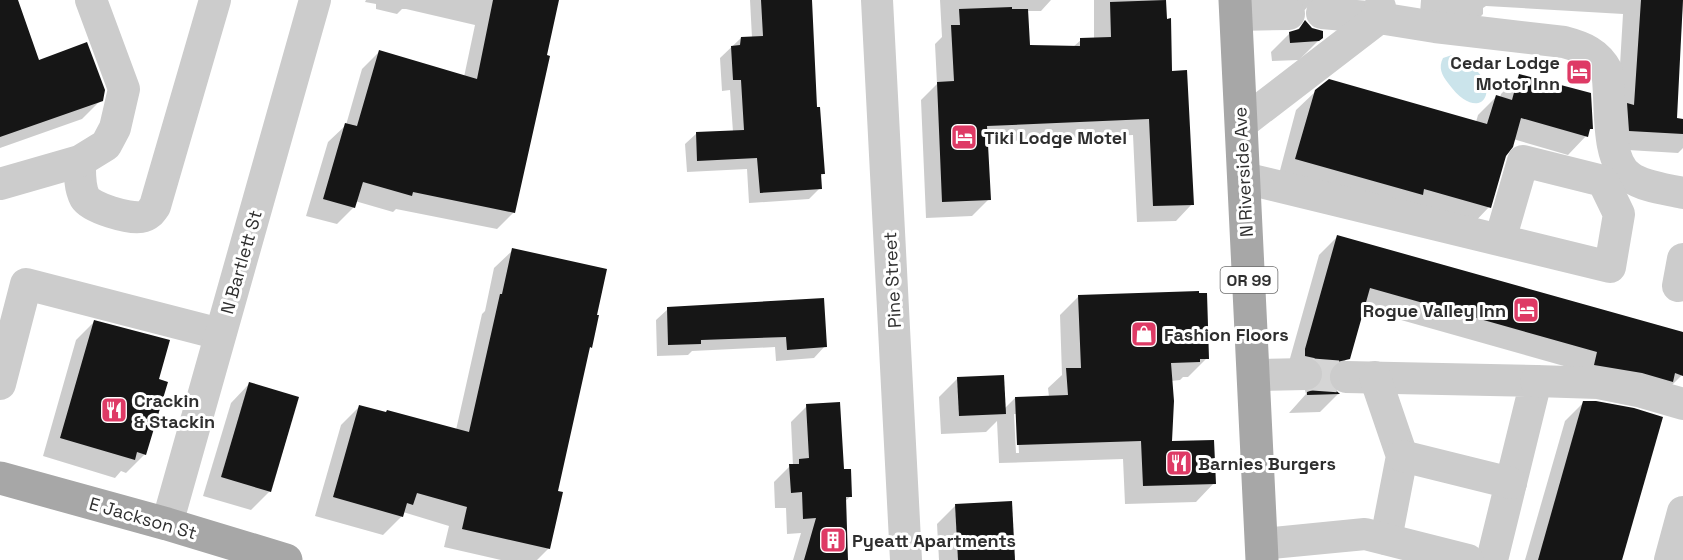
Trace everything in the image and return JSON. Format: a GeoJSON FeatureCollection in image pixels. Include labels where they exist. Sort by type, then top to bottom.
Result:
{"type":"FeatureCollection","features":[{"type":"Feature","properties":{"kind":"main road","name":"N Riverside Ave"},"geometry":{"type":"LineString","coordinates":[[1235,8],[1262,552]]}},
{"type":"Feature","properties":{"kind":"main road","name":"E Jackson St"},"geometry":{"type":"LineString","coordinates":[[0,478],[167,524],[223,550],[286,560]]}},
{"type":"Feature","properties":{"kind":"street"},"geometry":{"type":"LineString","coordinates":[[0,183],[80,161],[106,145],[115,128],[124,89],[91,0]]}},
{"type":"Feature","properties":{"kind":"street"},"geometry":{"type":"LineString","coordinates":[[80,161],[81,188],[85,198],[92,206],[133,217],[143,217],[150,213],[155,206],[215,0]]}},
{"type":"Feature","properties":{"kind":"street","name":"N Bartlett St"},"geometry":{"type":"LineString","coordinates":[[167,524],[315,0]]}},
{"type":"Feature","properties":{"kind":"street","name":"Pine Street"},"geometry":{"type":"LineString","coordinates":[[877,0],[906,560]]}},
{"type":"Feature","properties":{"kind":"street"},"geometry":{"type":"LineString","coordinates":[[1235,8],[1289,14]]}},
{"type":"Feature","properties":{"kind":"street"},"geometry":{"type":"LineString","coordinates":[[1241,124],[1380,9]]}},
{"type":"Feature","properties":{"kind":"street"},"geometry":{"type":"LineString","coordinates":[[1322,13],[1380,9],[1435,27],[1581,46],[1603,62],[1607,71],[1612,145],[1619,165],[1631,179],[1683,193]]}},
{"type":"Feature","properties":{"kind":"street"},"geometry":{"type":"LineString","coordinates":[[1244,178],[1500,240]]}},
{"type":"Feature","properties":{"kind":"street"},"geometry":{"type":"LineString","coordinates":[[0,384],[26,284],[220,334]]}},
{"type":"Feature","properties":{"kind":"street"},"geometry":{"type":"LineString","coordinates":[[1253,375],[1306,374]]}},
{"type":"Feature","properties":{"kind":"street"},"geometry":{"type":"LineString","coordinates":[[1386,539],[1402,456],[1360,377],[1598,383],[1638,391],[1683,404]]}},
{"type":"Feature","properties":{"kind":"street"},"geometry":{"type":"LineString","coordinates":[[1492,560],[1536,381]]}},
{"type":"Feature","properties":{"kind":"street"},"geometry":{"type":"LineString","coordinates":[[1402,456],[1511,483]]}},
{"type":"Feature","properties":{"kind":"street"},"geometry":{"type":"LineString","coordinates":[[1670,560],[1683,512]]}},
{"type":"Feature","properties":{"kind":"street"},"geometry":{"type":"LineString","coordinates":[[1262,552],[1365,534],[1468,560]]}},
{"type":"Feature","properties":{"kind":"water"},"geometry":{"type":"Polygon","coordinates":[[[1452,55],[1470,65],[1481,76],[1486,87],[1486,96],[1481,102],[1472,103],[1461,97],[1444,77],[1441,71],[1443,58],[1452,55]]]}},
{"type":"Feature","properties":{"kind":"building"},"geometry":{"type":"Polygon","coordinates":[[[0,0],[18,0],[39,60],[87,42],[105,90],[103,101],[0,137],[0,0]]]}},
{"type":"Feature","properties":{"kind":"building"},"geometry":{"type":"Polygon","coordinates":[[[493,0],[559,0],[547,55],[550,56],[515,213],[413,192],[412,196],[363,182],[355,208],[323,199],[345,123],[357,126],[379,50],[477,79],[493,0]]]}},
{"type":"Feature","properties":{"kind":"building"},"geometry":{"type":"Polygon","coordinates":[[[761,0],[812,0],[817,107],[820,107],[825,174],[821,174],[822,189],[760,193],[757,158],[697,161],[696,132],[744,130],[741,80],[733,80],[731,46],[740,45],[741,37],[763,36],[761,0]]]}},
{"type":"Feature","properties":{"kind":"building","name":"Tiki Lodge Motel"},"geometry":{"type":"Polygon","coordinates":[[[1166,0],[1167,19],[1171,18],[1172,71],[1187,70],[1194,205],[1153,206],[1149,119],[987,126],[991,200],[942,202],[937,82],[954,81],[951,25],[960,25],[959,9],[1012,7],[1012,9],[1028,9],[1030,45],[1080,46],[1080,38],[1111,37],[1110,2],[1166,0]]]}},
{"type":"Feature","properties":{"kind":"building"},"geometry":{"type":"Polygon","coordinates":[[[1641,0],[1683,0],[1677,118],[1683,119],[1683,134],[1629,131],[1627,103],[1634,105],[1641,0]]]}},
{"type":"Feature","properties":{"kind":"building"},"geometry":{"type":"Polygon","coordinates":[[[1305,20],[1312,28],[1323,31],[1323,38],[1319,41],[1290,43],[1289,32],[1299,29],[1305,20]]]}},
{"type":"Feature","properties":{"kind":"building"},"geometry":{"type":"Polygon","coordinates":[[[1519,74],[1591,93],[1593,129],[1590,129],[1588,137],[1521,118],[1513,147],[1506,156],[1491,208],[1424,189],[1423,195],[1295,159],[1315,90],[1329,79],[1487,124],[1496,95],[1512,100],[1519,74]]]}},
{"type":"Feature","properties":{"kind":"building","name":"Rogue Valley Inn"},"geometry":{"type":"Polygon","coordinates":[[[1337,235],[1683,332],[1683,376],[1675,373],[1673,382],[1642,373],[1594,365],[1597,352],[1370,288],[1350,359],[1337,362],[1330,368],[1328,376],[1331,386],[1340,394],[1307,395],[1307,392],[1316,389],[1321,383],[1324,374],[1321,364],[1314,358],[1305,356],[1305,349],[1337,235]]]}},
{"type":"Feature","properties":{"kind":"building"},"geometry":{"type":"Polygon","coordinates":[[[512,248],[607,269],[592,348],[590,347],[558,491],[563,492],[550,549],[462,529],[467,507],[417,493],[413,505],[407,503],[403,517],[333,497],[359,405],[386,412],[387,410],[469,432],[512,248]]]}},
{"type":"Feature","properties":{"kind":"building"},"geometry":{"type":"Polygon","coordinates":[[[1199,291],[1199,293],[1207,293],[1209,359],[1200,359],[1200,362],[1171,363],[1174,401],[1172,441],[1214,440],[1216,484],[1143,486],[1141,441],[1017,445],[1015,397],[1068,395],[1066,368],[1081,368],[1078,295],[1199,291]]]}},
{"type":"Feature","properties":{"kind":"building"},"geometry":{"type":"Polygon","coordinates":[[[824,298],[827,347],[787,350],[786,337],[701,340],[701,344],[668,345],[667,307],[824,298]]]}},
{"type":"Feature","properties":{"kind":"building","name":"Crackin & Stackin"},"geometry":{"type":"Polygon","coordinates":[[[94,320],[170,340],[159,379],[168,382],[146,455],[137,452],[135,460],[60,438],[94,320]]]}},
{"type":"Feature","properties":{"kind":"building"},"geometry":{"type":"Polygon","coordinates":[[[1004,375],[1006,414],[959,416],[957,377],[1004,375]]]}},
{"type":"Feature","properties":{"kind":"building"},"geometry":{"type":"Polygon","coordinates":[[[249,382],[299,397],[271,492],[221,477],[249,382]]]}},
{"type":"Feature","properties":{"kind":"building"},"geometry":{"type":"Polygon","coordinates":[[[1583,401],[1634,408],[1663,417],[1622,560],[1538,560],[1583,401]]]}},
{"type":"Feature","properties":{"kind":"building"},"geometry":{"type":"Polygon","coordinates":[[[840,402],[844,469],[851,469],[852,497],[846,497],[848,560],[804,560],[816,518],[803,519],[802,492],[791,493],[789,464],[799,464],[799,459],[809,458],[806,404],[840,402]]]}},
{"type":"Feature","properties":{"kind":"building"},"geometry":{"type":"Polygon","coordinates":[[[1012,501],[1015,560],[958,560],[955,504],[1012,501]]]}},
{"type":"Feature","properties":{"kind":"tunnel"},"geometry":{"type":"LineString","coordinates":[[1306,374],[1346,377]]}},
{"type":"Feature","properties":{"kind":"place","name":"Cedar Lodge Motor Inn"},"geometry":{"type":"Point","coordinates":[1579,72]}},
{"type":"Feature","properties":{"kind":"place","name":"Tiki Lodge Motel"},"geometry":{"type":"Point","coordinates":[964,137]}},
{"type":"Feature","properties":{"kind":"place","name":"Rogue Valley Inn"},"geometry":{"type":"Point","coordinates":[1526,310]}},
{"type":"Feature","properties":{"kind":"place","name":"Fashion Floors"},"geometry":{"type":"Point","coordinates":[1144,334]}},
{"type":"Feature","properties":{"kind":"place","name":"Crackin & Stackin"},"geometry":{"type":"Point","coordinates":[114,410]}},
{"type":"Feature","properties":{"kind":"place","name":"Barnies Burgers"},"geometry":{"type":"Point","coordinates":[1179,463]}},
{"type":"Feature","properties":{"kind":"place","name":"Pyeatt Apartments"},"geometry":{"type":"Point","coordinates":[833,540]}}]}
